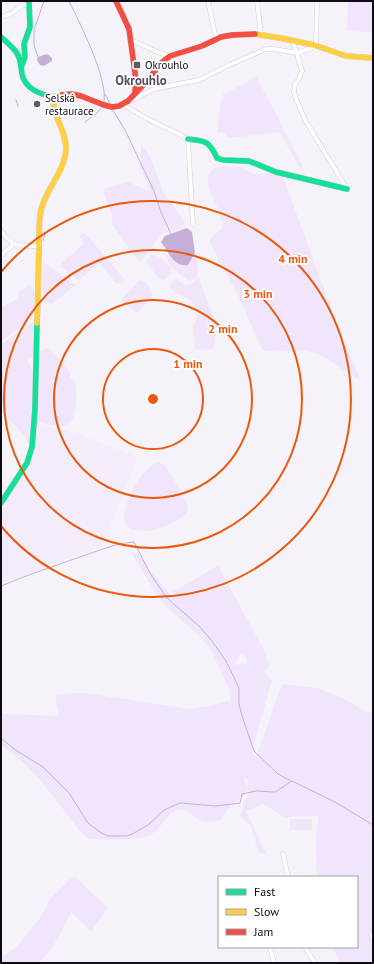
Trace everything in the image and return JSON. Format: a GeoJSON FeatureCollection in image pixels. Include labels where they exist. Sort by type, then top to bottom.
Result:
{"type":"FeatureCollection","features":[{"type":"Feature","properties":{"kind":"street"},"geometry":{"type":"LineString","coordinates":[[116,1],[129,28],[136,80],[135,92]]}},
{"type":"Feature","properties":{"kind":"street"},"geometry":{"type":"LineString","coordinates":[[208,1],[217,39]]}},
{"type":"Feature","properties":{"kind":"street"},"geometry":{"type":"LineString","coordinates":[[256,1],[261,35]]}},
{"type":"Feature","properties":{"kind":"street"},"geometry":{"type":"LineString","coordinates":[[316,46],[317,1]]}},
{"type":"Feature","properties":{"kind":"street"},"geometry":{"type":"LineString","coordinates":[[1,17],[12,13],[23,4],[29,3],[30,27],[24,44],[25,57],[22,65]]}},
{"type":"Feature","properties":{"kind":"street"},"geometry":{"type":"LineString","coordinates":[[129,101],[135,92],[147,82],[161,63],[170,56],[203,46],[229,35],[261,35],[316,46],[345,56],[373,58]]}},
{"type":"Feature","properties":{"kind":"street"},"geometry":{"type":"LineString","coordinates":[[1,37],[17,53],[22,65],[23,77],[28,86],[38,93],[53,97],[60,94],[69,93],[112,107],[123,104],[154,89],[199,80],[266,49],[297,53],[316,46]]}},
{"type":"Feature","properties":{"kind":"street"},"geometry":{"type":"LineString","coordinates":[[131,40],[170,56]]}},
{"type":"Feature","properties":{"kind":"street"},"geometry":{"type":"LineString","coordinates":[[293,41],[302,71],[295,84],[294,92],[296,99],[305,120],[347,189]]}},
{"type":"Feature","properties":{"kind":"street"},"geometry":{"type":"LineString","coordinates":[[1,503],[27,463],[32,447],[35,409],[40,215],[43,203],[60,167],[66,149],[63,133],[52,103],[53,97]]}},
{"type":"Feature","properties":{"kind":"street"},"geometry":{"type":"LineString","coordinates":[[123,104],[137,115],[173,130],[188,139],[203,141],[211,146],[218,158],[222,160],[249,161],[276,172],[347,189]]}},
{"type":"Feature","properties":{"kind":"street"},"geometry":{"type":"LineString","coordinates":[[188,139],[193,225]]}},
{"type":"Feature","properties":{"kind":"street"},"geometry":{"type":"LineString","coordinates":[[1,231],[8,241],[14,244],[39,247]]}},
{"type":"Feature","properties":{"kind":"street"},"geometry":{"type":"LineString","coordinates":[[1,255],[14,244]]}},
{"type":"Feature","properties":{"kind":"street"},"geometry":{"type":"LineString","coordinates":[[283,854],[288,876]]}},
{"type":"Feature","properties":{"kind":"street"},"geometry":{"type":"LineString","coordinates":[[270,948],[274,963]]}},
{"type":"Feature","properties":{"kind":"street"},"geometry":{"type":"LineString","coordinates":[[306,948],[315,963]]}},
{"type":"Feature","properties":{"kind":"shaded area"},"geometry":{"type":"Polygon","coordinates":[[[348,1],[373,1],[373,32],[347,31],[348,1]]]}},
{"type":"Feature","properties":{"kind":"shaded area"},"geometry":{"type":"Polygon","coordinates":[[[47,54],[52,58],[52,61],[44,66],[40,65],[37,60],[38,57],[47,54]]]}},
{"type":"Feature","properties":{"kind":"shaded area"},"geometry":{"type":"Polygon","coordinates":[[[256,76],[303,166],[300,169],[280,132],[241,137],[228,137],[224,133],[217,132],[223,94],[244,84],[256,76]]]}},
{"type":"Feature","properties":{"kind":"shaded area"},"geometry":{"type":"Polygon","coordinates":[[[141,144],[151,159],[163,192],[186,224],[176,230],[162,233],[140,263],[112,224],[112,216],[103,189],[128,182],[151,192],[140,167],[141,144]]]}},
{"type":"Feature","properties":{"kind":"shaded area"},"geometry":{"type":"Polygon","coordinates":[[[224,166],[241,167],[254,174],[269,173],[283,177],[334,316],[360,379],[347,373],[318,354],[305,351],[262,350],[239,297],[210,243],[210,239],[223,227],[209,188],[208,178],[212,171],[224,166]]]}},
{"type":"Feature","properties":{"kind":"shaded area"},"geometry":{"type":"Polygon","coordinates":[[[187,228],[192,232],[195,253],[188,265],[183,265],[179,264],[172,258],[161,242],[165,236],[187,228]]]}},
{"type":"Feature","properties":{"kind":"shaded area"},"geometry":{"type":"Polygon","coordinates":[[[84,233],[125,280],[122,284],[117,284],[100,264],[79,280],[59,266],[84,243],[79,236],[84,233]]]}},
{"type":"Feature","properties":{"kind":"shaded area"},"geometry":{"type":"Polygon","coordinates":[[[195,253],[198,272],[196,279],[189,281],[171,266],[164,254],[170,255],[176,263],[183,266],[192,259],[195,253]]]}},
{"type":"Feature","properties":{"kind":"shaded area"},"geometry":{"type":"Polygon","coordinates":[[[151,254],[162,259],[171,268],[170,274],[166,278],[162,280],[158,277],[146,262],[151,254]]]}},
{"type":"Feature","properties":{"kind":"shaded area"},"geometry":{"type":"Polygon","coordinates":[[[43,262],[75,285],[52,304],[42,301],[43,262]]]}},
{"type":"Feature","properties":{"kind":"shaded area"},"geometry":{"type":"Polygon","coordinates":[[[198,277],[217,326],[214,348],[212,350],[194,349],[195,343],[193,324],[196,320],[197,314],[195,308],[189,299],[173,292],[170,286],[171,282],[175,279],[186,285],[194,282],[198,277]]]}},
{"type":"Feature","properties":{"kind":"shaded area"},"geometry":{"type":"Polygon","coordinates":[[[140,280],[148,285],[153,294],[149,301],[137,313],[123,302],[122,299],[140,280]]]}},
{"type":"Feature","properties":{"kind":"shaded area"},"geometry":{"type":"Polygon","coordinates":[[[30,284],[34,291],[34,313],[24,324],[1,341],[1,308],[17,299],[18,293],[30,284]]]}},
{"type":"Feature","properties":{"kind":"shaded area"},"geometry":{"type":"Polygon","coordinates":[[[33,322],[33,356],[27,360],[33,371],[31,440],[29,446],[24,435],[7,418],[1,408],[1,345],[33,322]]]}},
{"type":"Feature","properties":{"kind":"shaded area"},"geometry":{"type":"Polygon","coordinates":[[[45,348],[50,350],[68,369],[70,372],[70,378],[76,385],[75,411],[73,418],[67,424],[60,427],[38,422],[39,354],[40,351],[45,348]]]}},
{"type":"Feature","properties":{"kind":"shaded area"},"geometry":{"type":"Polygon","coordinates":[[[36,423],[76,433],[137,457],[103,545],[1,584],[1,512],[29,462],[35,443],[36,423]]]}},
{"type":"Feature","properties":{"kind":"shaded area"},"geometry":{"type":"Polygon","coordinates":[[[158,463],[164,465],[173,479],[187,505],[187,512],[178,520],[157,529],[147,531],[131,530],[126,524],[124,518],[127,502],[140,477],[146,470],[158,463]]]}},
{"type":"Feature","properties":{"kind":"shaded area"},"geometry":{"type":"Polygon","coordinates":[[[131,552],[140,555],[143,561],[171,596],[174,595],[172,592],[218,566],[263,648],[269,665],[269,668],[264,671],[272,680],[252,751],[256,757],[282,684],[318,688],[346,700],[365,711],[373,713],[373,963],[339,963],[333,948],[358,948],[358,876],[317,876],[316,848],[318,816],[284,817],[263,804],[246,811],[266,854],[261,853],[258,851],[251,826],[240,816],[244,801],[248,795],[247,787],[249,782],[245,777],[245,792],[221,820],[204,822],[184,810],[177,810],[170,814],[154,833],[150,835],[136,839],[89,839],[80,831],[53,796],[24,763],[1,745],[1,714],[57,716],[59,713],[55,695],[85,693],[190,709],[231,700],[229,688],[213,654],[203,639],[168,609],[158,597],[131,552]],[[241,652],[234,665],[248,663],[245,656],[241,652]]]}},
{"type":"Feature","properties":{"kind":"shaded area"},"geometry":{"type":"Polygon","coordinates":[[[290,819],[312,819],[312,830],[290,830],[290,819]]]}},
{"type":"Feature","properties":{"kind":"shaded area"},"geometry":{"type":"Polygon","coordinates":[[[74,876],[108,908],[91,931],[71,912],[51,949],[41,960],[36,963],[1,963],[1,958],[17,946],[41,917],[50,899],[74,876]]]}},
{"type":"Feature","properties":{"kind":"waterway"},"geometry":{"type":"LineString","coordinates":[[38,57],[34,45],[34,30],[44,1]]}},
{"type":"Feature","properties":{"kind":"waterway"},"geometry":{"type":"LineString","coordinates":[[69,1],[98,66],[102,79],[104,102]]}},
{"type":"Feature","properties":{"kind":"waterway"},"geometry":{"type":"LineString","coordinates":[[105,94],[110,104]]}},
{"type":"Feature","properties":{"kind":"waterway"},"geometry":{"type":"LineString","coordinates":[[16,100],[18,106]]}},
{"type":"Feature","properties":{"kind":"waterway"},"geometry":{"type":"LineString","coordinates":[[85,122],[102,107]]}},
{"type":"Feature","properties":{"kind":"waterway"},"geometry":{"type":"LineString","coordinates":[[112,109],[125,130],[154,191],[161,212],[171,234]]}},
{"type":"Feature","properties":{"kind":"waterway"},"geometry":{"type":"LineString","coordinates":[[43,241],[45,234]]}},
{"type":"Feature","properties":{"kind":"waterway"},"geometry":{"type":"LineString","coordinates":[[1,586],[107,548],[134,542],[151,575],[167,598],[199,626],[226,661],[239,688],[239,704],[254,751],[278,774],[291,781]]}},
{"type":"Feature","properties":{"kind":"waterway"},"geometry":{"type":"LineString","coordinates":[[1,738],[14,749],[43,767],[69,793],[88,823],[108,836],[127,836],[134,833],[148,825],[164,810],[180,803],[216,806],[240,803],[242,794],[256,791],[275,792],[292,781],[335,802],[373,825]]}},
{"type":"Feature","properties":{"kind":"traffic: fast"},"geometry":{"type":"LineString","coordinates":[[22,65],[25,57],[24,44],[30,27],[29,1]]}},
{"type":"Feature","properties":{"kind":"traffic: fast"},"geometry":{"type":"LineString","coordinates":[[1,37],[18,55],[26,84],[38,92],[53,97]]}},
{"type":"Feature","properties":{"kind":"traffic: fast"},"geometry":{"type":"LineString","coordinates":[[188,139],[203,141],[212,148],[217,158],[223,160],[249,161],[276,172],[347,189]]}},
{"type":"Feature","properties":{"kind":"traffic: fast"},"geometry":{"type":"LineString","coordinates":[[1,503],[27,463],[32,447],[35,409],[37,323]]}},
{"type":"Feature","properties":{"kind":"traffic: slow"},"geometry":{"type":"LineString","coordinates":[[255,34],[314,45],[346,56],[373,58]]}},
{"type":"Feature","properties":{"kind":"traffic: slow"},"geometry":{"type":"LineString","coordinates":[[37,323],[40,215],[45,199],[62,167],[66,150],[66,143],[53,104],[53,97],[61,95]]}},
{"type":"Feature","properties":{"kind":"traffic: jam"},"geometry":{"type":"LineString","coordinates":[[116,1],[129,29],[136,80],[135,92]]}},
{"type":"Feature","properties":{"kind":"traffic: jam"},"geometry":{"type":"LineString","coordinates":[[61,95],[72,94],[104,105],[112,107],[119,106],[128,101],[148,80],[160,64],[170,56],[202,46],[221,37],[255,34]]}},
{"type":"Feature","properties":{"kind":"place","name":"Okrouhlo"},"geometry":{"type":"Point","coordinates":[137,65]}},
{"type":"Feature","properties":{"kind":"place","name":"Selská restaurace"},"geometry":{"type":"Point","coordinates":[37,104]}},
{"type":"Feature","properties":{"kind":"district","name":"Okrouhlo"},"geometry":{"type":"Point","coordinates":[141,80]}}]}
